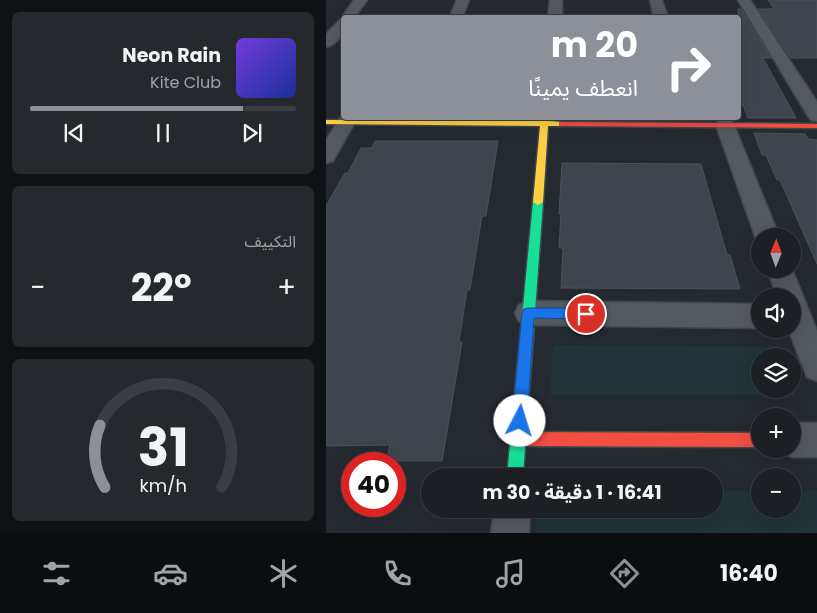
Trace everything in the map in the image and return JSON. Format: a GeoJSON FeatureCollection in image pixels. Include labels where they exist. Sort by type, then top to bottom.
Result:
{"type":"FeatureCollection","features":[{"type":"Feature","properties":{"kind":"street"},"geometry":{"type":"LineString","coordinates":[[348,15],[361,0]]}},
{"type":"Feature","properties":{"kind":"street"},"geometry":{"type":"LineString","coordinates":[[456,15],[463,0]]}},
{"type":"Feature","properties":{"kind":"street"},"geometry":{"type":"LineString","coordinates":[[554,15],[556,0]]}},
{"type":"Feature","properties":{"kind":"street"},"geometry":{"type":"LineString","coordinates":[[656,0],[660,15]]}},
{"type":"Feature","properties":{"kind":"street"},"geometry":{"type":"LineString","coordinates":[[744,0],[817,116]]}},
{"type":"Feature","properties":{"kind":"street"},"geometry":{"type":"LineString","coordinates":[[326,18],[341,18]]}},
{"type":"Feature","properties":{"kind":"street"},"geometry":{"type":"LineString","coordinates":[[326,43],[341,26]]}},
{"type":"Feature","properties":{"kind":"street"},"geometry":{"type":"LineString","coordinates":[[326,122],[411,120],[689,121],[725,125],[817,126]]}},
{"type":"Feature","properties":{"kind":"street"},"geometry":{"type":"LineString","coordinates":[[516,468],[544,121]]}},
{"type":"Feature","properties":{"kind":"street"},"geometry":{"type":"LineString","coordinates":[[326,157],[346,122]]}},
{"type":"Feature","properties":{"kind":"street"},"geometry":{"type":"LineString","coordinates":[[725,125],[764,228]]}},
{"type":"Feature","properties":{"kind":"street"},"geometry":{"type":"LineString","coordinates":[[528,313],[751,316]]}},
{"type":"Feature","properties":{"kind":"street"},"geometry":{"type":"LineString","coordinates":[[801,328],[817,367]]}},
{"type":"Feature","properties":{"kind":"street"},"geometry":{"type":"LineString","coordinates":[[518,439],[751,440]]}},
{"type":"Feature","properties":{"kind":"street"},"geometry":{"type":"LineString","coordinates":[[801,440],[817,440]]}},
{"type":"Feature","properties":{"kind":"street"},"geometry":{"type":"LineString","coordinates":[[510,533],[511,518]]}},
{"type":"Feature","properties":{"kind":"shaded area"},"geometry":{"type":"Polygon","coordinates":[[[553,345],[780,348],[751,348],[751,395],[550,395],[553,345]]]}},
{"type":"Feature","properties":{"kind":"shaded area"},"geometry":{"type":"Polygon","coordinates":[[[817,490],[817,533],[535,533],[536,518],[723,518],[723,491],[751,491],[751,518],[801,518],[801,491],[817,490]]]}},
{"type":"Feature","properties":{"kind":"building"},"geometry":{"type":"Polygon","coordinates":[[[768,0],[817,0],[817,58],[791,58],[758,9],[774,9],[768,0]]]}},
{"type":"Feature","properties":{"kind":"building"},"geometry":{"type":"Polygon","coordinates":[[[738,9],[741,9],[771,58],[763,58],[796,118],[748,118],[743,105],[741,105],[741,15],[738,15],[738,9]]]}},
{"type":"Feature","properties":{"kind":"building"},"geometry":{"type":"Polygon","coordinates":[[[754,133],[805,134],[808,139],[817,140],[817,264],[780,180],[777,180],[766,155],[762,155],[754,133]]]}},
{"type":"Feature","properties":{"kind":"building"},"geometry":{"type":"Polygon","coordinates":[[[375,141],[498,141],[486,216],[482,216],[470,290],[467,290],[459,342],[462,342],[442,461],[406,461],[406,452],[388,452],[390,445],[326,446],[326,206],[345,173],[348,173],[361,148],[372,148],[375,141]]]}},
{"type":"Feature","properties":{"kind":"building"},"geometry":{"type":"Polygon","coordinates":[[[562,163],[701,164],[727,255],[730,255],[740,289],[561,288],[563,248],[559,248],[561,214],[559,214],[562,163]]]}},
{"type":"Feature","properties":{"kind":"traffic: fast"},"geometry":{"type":"LineString","coordinates":[[516,468],[538,202]]}},
{"type":"Feature","properties":{"kind":"traffic: slow"},"geometry":{"type":"LineString","coordinates":[[538,202],[545,120]]}},
{"type":"Feature","properties":{"kind":"traffic: slow"},"geometry":{"type":"LineString","coordinates":[[326,122],[562,124]]}},
{"type":"Feature","properties":{"kind":"traffic: jam"},"geometry":{"type":"LineString","coordinates":[[562,124],[817,126]]}},
{"type":"Feature","properties":{"kind":"traffic: jam"},"geometry":{"type":"LineString","coordinates":[[518,439],[751,440]]}},
{"type":"Feature","properties":{"kind":"route"},"geometry":{"type":"LineString","coordinates":[[520,421],[528,313],[586,314]]}}]}
